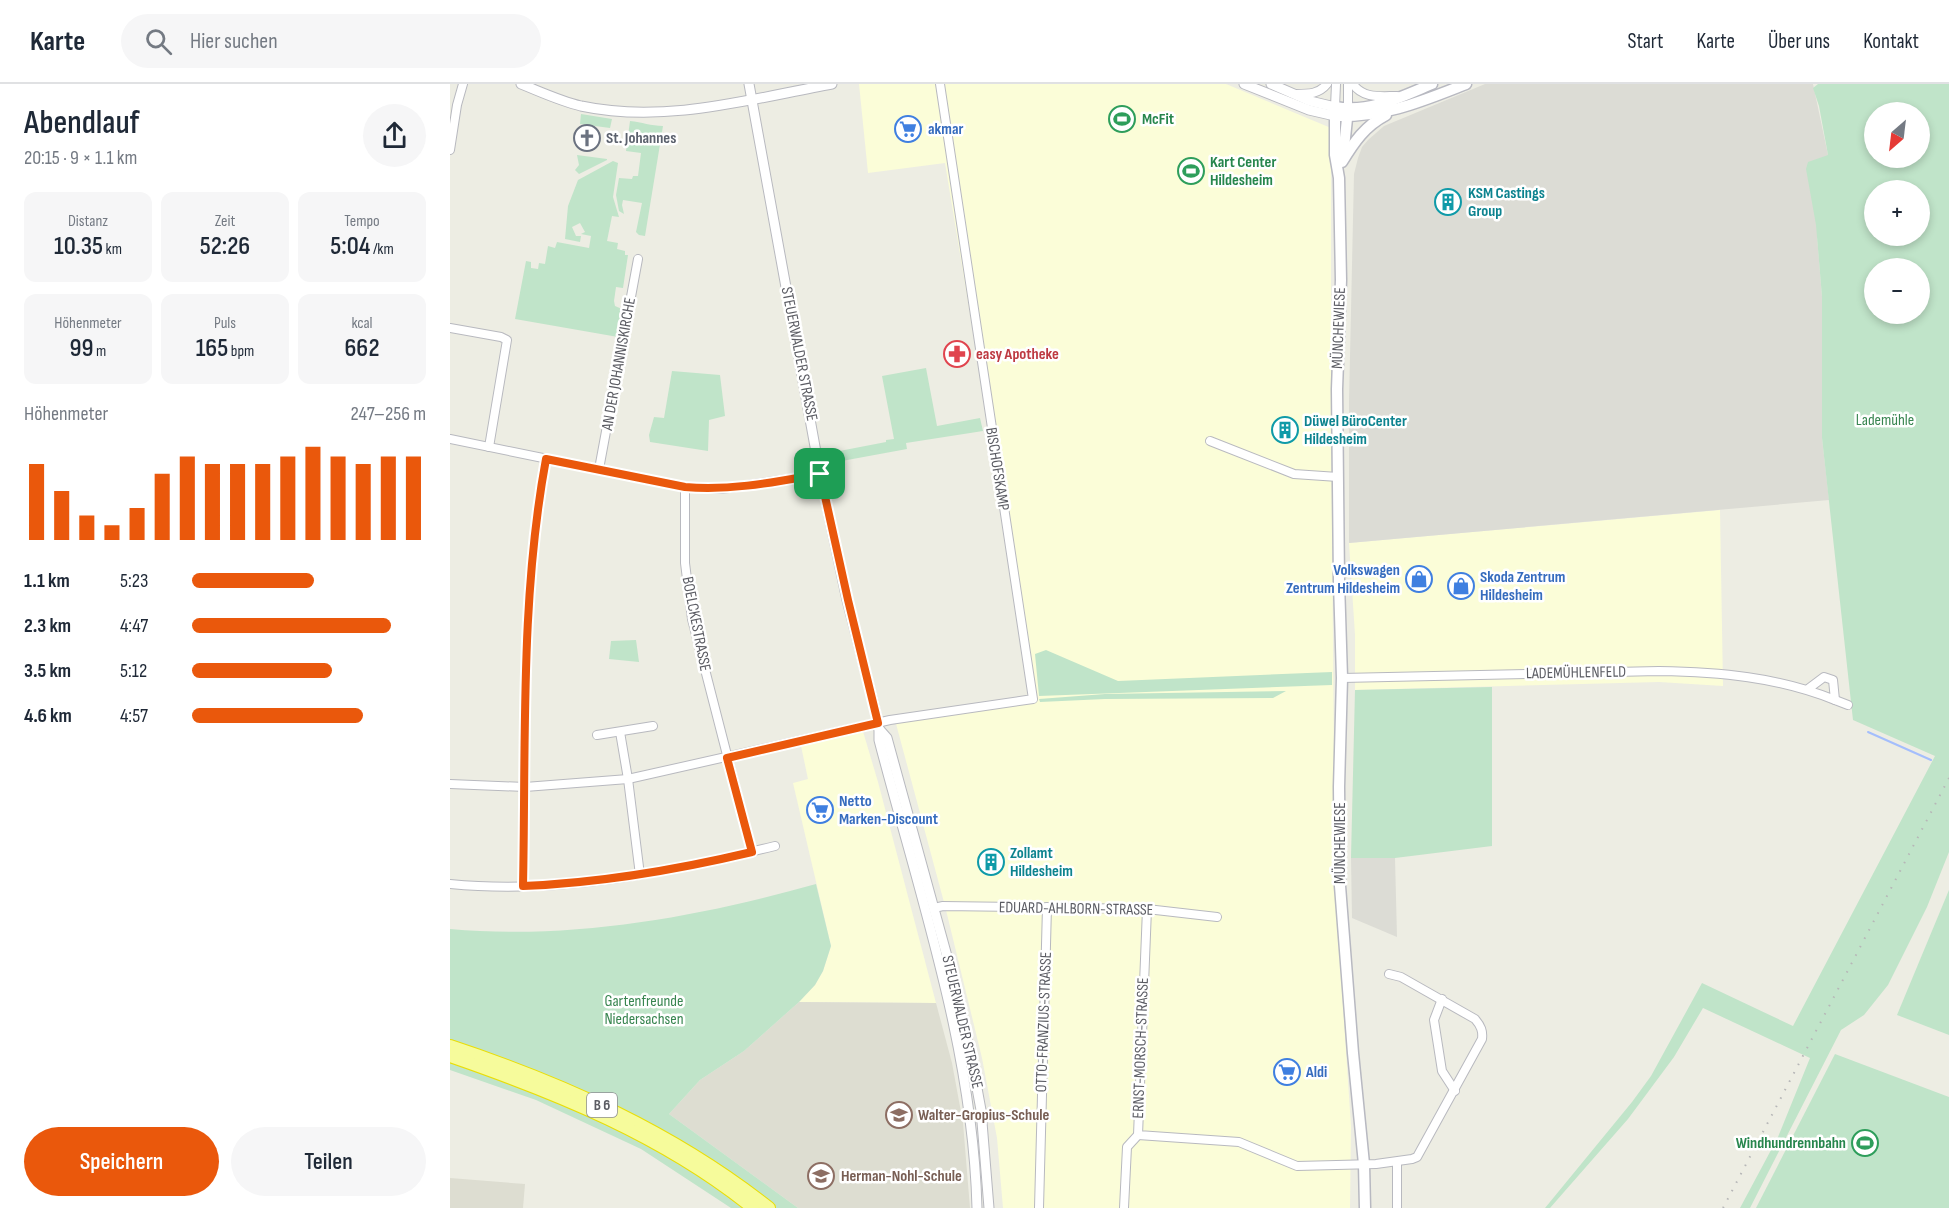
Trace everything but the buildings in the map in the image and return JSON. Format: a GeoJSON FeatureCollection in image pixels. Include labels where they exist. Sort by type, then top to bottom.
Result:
{"type":"FeatureCollection","features":[{"type":"Feature","properties":{"kind":"highway","name":"B 6"},"geometry":{"type":"LineString","coordinates":[[450,1046],[566,1089],[626,1117],[713,1167],[769,1208]]}},
{"type":"Feature","properties":{"kind":"highway","name":"B 6"},"geometry":{"type":"LineString","coordinates":[[450,1056],[561,1097],[621,1125],[709,1176],[753,1208]]}},
{"type":"Feature","properties":{"kind":"main road"},"geometry":{"type":"LineString","coordinates":[[1348,113],[1405,96],[1432,84]]}},
{"type":"Feature","properties":{"kind":"main road"},"geometry":{"type":"LineString","coordinates":[[1335,112],[1366,116],[1396,111],[1466,84]]}},
{"type":"Feature","properties":{"kind":"main road","name":"MÜNCHEWIESE"},"geometry":{"type":"LineString","coordinates":[[1342,162],[1367,127],[1396,111]]}},
{"type":"Feature","properties":{"kind":"main road","name":"MÜNCHEWIESE"},"geometry":{"type":"LineString","coordinates":[[1335,112],[1341,280],[1337,359],[1342,678],[1341,915],[1364,1164],[1365,1208]]}},
{"type":"Feature","properties":{"kind":"main road","name":"MÜNCHEWIESE"},"geometry":{"type":"LineString","coordinates":[[1339,178],[1348,113]]}},
{"type":"Feature","properties":{"kind":"street"},"geometry":{"type":"LineString","coordinates":[[450,150],[457,105],[463,84]]}},
{"type":"Feature","properties":{"kind":"street"},"geometry":{"type":"LineString","coordinates":[[521,84],[580,106],[622,112],[672,112],[832,84]]}},
{"type":"Feature","properties":{"kind":"street","name":"STEUERWALDER STRASSE"},"geometry":{"type":"LineString","coordinates":[[749,84],[820,474],[845,591],[878,726],[887,738],[929,910],[962,1060],[974,1149],[977,1208]]}},
{"type":"Feature","properties":{"kind":"street","name":"BISCHOFSKAMP"},"geometry":{"type":"LineString","coordinates":[[878,726],[1033,699],[940,84]]}},
{"type":"Feature","properties":{"kind":"street"},"geometry":{"type":"LineString","coordinates":[[1244,84],[1309,110],[1335,112]]}},
{"type":"Feature","properties":{"kind":"street"},"geometry":{"type":"LineString","coordinates":[[1271,84],[1335,112]]}},
{"type":"Feature","properties":{"kind":"street"},"geometry":{"type":"LineString","coordinates":[[1296,94],[1315,93],[1324,89],[1328,84]]}},
{"type":"Feature","properties":{"kind":"street"},"geometry":{"type":"LineString","coordinates":[[1335,112],[1336,84]]}},
{"type":"Feature","properties":{"kind":"street"},"geometry":{"type":"LineString","coordinates":[[1348,84],[1348,113]]}},
{"type":"Feature","properties":{"kind":"street"},"geometry":{"type":"LineString","coordinates":[[1353,84],[1357,90],[1372,96],[1405,96]]}},
{"type":"Feature","properties":{"kind":"street","name":"AN DER JOHANNISKIRCHE"},"geometry":{"type":"LineString","coordinates":[[599,469],[638,259]]}},
{"type":"Feature","properties":{"kind":"street"},"geometry":{"type":"LineString","coordinates":[[450,328],[507,340],[489,447]]}},
{"type":"Feature","properties":{"kind":"street"},"geometry":{"type":"LineString","coordinates":[[450,439],[685,487],[722,489],[820,474]]}},
{"type":"Feature","properties":{"kind":"street"},"geometry":{"type":"LineString","coordinates":[[1210,441],[1294,474],[1338,477]]}},
{"type":"Feature","properties":{"kind":"street"},"geometry":{"type":"LineString","coordinates":[[523,886],[530,573],[537,510],[546,459]]}},
{"type":"Feature","properties":{"kind":"street","name":"BOELCKESTRASSE"},"geometry":{"type":"LineString","coordinates":[[685,487],[684,536],[688,593],[700,651],[752,852]]}},
{"type":"Feature","properties":{"kind":"street","name":"LADEMÜHLENFELD"},"geometry":{"type":"LineString","coordinates":[[1342,678],[1707,672],[1757,678],[1808,689],[1848,705]]}},
{"type":"Feature","properties":{"kind":"street"},"geometry":{"type":"LineString","coordinates":[[1808,689],[1824,677],[1833,680],[1835,700]]}},
{"type":"Feature","properties":{"kind":"street"},"geometry":{"type":"LineString","coordinates":[[597,735],[653,726]]}},
{"type":"Feature","properties":{"kind":"street"},"geometry":{"type":"LineString","coordinates":[[450,784],[525,787],[628,779],[878,726]]}},
{"type":"Feature","properties":{"kind":"street"},"geometry":{"type":"LineString","coordinates":[[620,732],[640,875]]}},
{"type":"Feature","properties":{"kind":"street"},"geometry":{"type":"LineString","coordinates":[[450,884],[523,886],[568,884],[682,868],[775,846]]}},
{"type":"Feature","properties":{"kind":"street","name":"EDUARD-AHLBORN-STRASSE"},"geometry":{"type":"LineString","coordinates":[[929,910],[943,906],[1147,909],[1217,917]]}},
{"type":"Feature","properties":{"kind":"street","name":"OTTO-FRANZIUS-STRASSE"},"geometry":{"type":"LineString","coordinates":[[1039,1208],[1047,907]]}},
{"type":"Feature","properties":{"kind":"street","name":"ERNST-MORSCH-STRASSE"},"geometry":{"type":"LineString","coordinates":[[1147,909],[1138,1135],[1239,1142],[1297,1166],[1397,1162]]}},
{"type":"Feature","properties":{"kind":"street","name":"STEUERWALDER STRASSE"},"geometry":{"type":"LineString","coordinates":[[929,910],[953,978],[976,1081],[981,1110],[989,1208]]}},
{"type":"Feature","properties":{"kind":"street"},"geometry":{"type":"LineString","coordinates":[[1389,974],[1401,977],[1476,1019],[1483,1032],[1482,1039],[1455,1091],[1417,1157],[1397,1162],[1397,1208]]}},
{"type":"Feature","properties":{"kind":"street"},"geometry":{"type":"LineString","coordinates":[[1442,999],[1434,1020],[1442,1071],[1455,1091]]}},
{"type":"Feature","properties":{"kind":"street"},"geometry":{"type":"LineString","coordinates":[[1124,1208],[1127,1147],[1138,1135]]}},
{"type":"Feature","properties":{"kind":"shaded area"},"geometry":{"type":"Polygon","coordinates":[[[859,84],[1226,84],[1331,128],[1335,885],[1351,1126],[1350,1208],[1003,1208],[997,1138],[982,1058],[945,906],[895,720],[1033,696],[945,163],[868,173],[859,84]]]}},
{"type":"Feature","properties":{"kind":"shaded area"},"geometry":{"type":"Polygon","coordinates":[[[1485,84],[1813,84],[1828,155],[1817,236],[1822,297],[1822,438],[1829,500],[1349,543],[1349,402],[1354,174],[1358,158],[1362,147],[1384,126],[1485,84]]]}},
{"type":"Feature","properties":{"kind":"shaded area"},"geometry":{"type":"Polygon","coordinates":[[[1720,510],[1723,686],[1659,682],[1355,690],[1355,635],[1349,543],[1720,510]]]}},
{"type":"Feature","properties":{"kind":"shaded area"},"geometry":{"type":"Polygon","coordinates":[[[862,728],[936,1003],[799,1002],[815,985],[823,971],[831,946],[793,783],[808,779],[800,741],[862,728]]]}},
{"type":"Feature","properties":{"kind":"shaded area"},"geometry":{"type":"Polygon","coordinates":[[[1351,858],[1395,858],[1397,937],[1352,918],[1351,858]]]}},
{"type":"Feature","properties":{"kind":"shaded area"},"geometry":{"type":"Polygon","coordinates":[[[799,1002],[936,1003],[952,1063],[963,1123],[970,1208],[798,1208],[669,1114],[700,1080],[744,1051],[799,1002]]]}},
{"type":"Feature","properties":{"kind":"shaded area"},"geometry":{"type":"Polygon","coordinates":[[[450,1178],[525,1184],[523,1208],[450,1208],[450,1178]]]}},
{"type":"Feature","properties":{"kind":"green space","name":"Lademühle"},"geometry":{"type":"Polygon","coordinates":[[[1818,84],[1949,84],[1949,852],[1927,907],[1888,985],[1864,1015],[1841,1030],[1750,1208],[1740,1208],[1778,1137],[1810,1058],[1703,1008],[1674,1057],[1628,1119],[1550,1208],[1545,1208],[1651,1076],[1702,983],[1793,1026],[1935,756],[1853,720],[1822,438],[1822,297],[1816,225],[1806,169],[1808,162],[1828,155],[1819,106],[1813,88],[1818,84]]]}},
{"type":"Feature","properties":{"kind":"green space"},"geometry":{"type":"Polygon","coordinates":[[[581,114],[612,119],[610,128],[580,124],[581,114]]]}},
{"type":"Feature","properties":{"kind":"green space"},"geometry":{"type":"Polygon","coordinates":[[[630,121],[663,126],[645,236],[636,232],[642,203],[623,200],[624,214],[619,211],[616,195],[619,178],[632,179],[633,176],[638,176],[641,153],[626,151],[630,121]]]}},
{"type":"Feature","properties":{"kind":"green space"},"geometry":{"type":"Polygon","coordinates":[[[577,155],[607,160],[579,174],[575,170],[579,165],[577,155]]]}},
{"type":"Feature","properties":{"kind":"green space"},"geometry":{"type":"Polygon","coordinates":[[[613,161],[618,163],[613,197],[619,217],[612,216],[607,241],[618,243],[617,249],[625,251],[625,255],[628,255],[623,288],[616,287],[614,301],[615,306],[622,309],[618,337],[515,319],[526,261],[531,262],[531,268],[538,269],[539,263],[545,264],[548,246],[555,248],[557,242],[589,248],[591,236],[581,234],[585,232],[580,223],[572,227],[576,236],[581,236],[580,242],[565,239],[568,206],[578,180],[613,161]]]}},
{"type":"Feature","properties":{"kind":"green space"},"geometry":{"type":"Polygon","coordinates":[[[926,368],[937,426],[980,418],[983,431],[906,443],[907,449],[831,463],[829,453],[894,439],[882,376],[926,368]]]}},
{"type":"Feature","properties":{"kind":"green space"},"geometry":{"type":"Polygon","coordinates":[[[672,371],[720,375],[725,416],[709,420],[708,451],[650,442],[649,435],[654,417],[664,418],[672,371]]]}},
{"type":"Feature","properties":{"kind":"green space"},"geometry":{"type":"Polygon","coordinates":[[[636,640],[639,662],[609,659],[611,641],[636,640]]]}},
{"type":"Feature","properties":{"kind":"green space"},"geometry":{"type":"Polygon","coordinates":[[[1046,650],[1118,681],[1332,672],[1332,685],[1039,696],[1035,654],[1046,650]]]}},
{"type":"Feature","properties":{"kind":"green space"},"geometry":{"type":"Polygon","coordinates":[[[1492,687],[1492,846],[1395,858],[1351,858],[1355,690],[1492,687]]]}},
{"type":"Feature","properties":{"kind":"green space"},"geometry":{"type":"Polygon","coordinates":[[[1286,691],[1273,698],[1105,699],[1040,702],[1039,699],[1105,694],[1286,691]]]}},
{"type":"Feature","properties":{"kind":"green space","name":"Gartenfreunde Niedersachsen"},"geometry":{"type":"Polygon","coordinates":[[[816,884],[831,946],[823,971],[815,985],[744,1051],[700,1080],[669,1114],[798,1208],[731,1208],[641,1149],[536,1100],[450,1070],[450,929],[496,932],[542,931],[635,923],[681,916],[816,884]]]}},
{"type":"Feature","properties":{"kind":"green space"},"geometry":{"type":"Polygon","coordinates":[[[1949,890],[1949,1035],[1897,1015],[1949,890]]]}},
{"type":"Feature","properties":{"kind":"green space"},"geometry":{"type":"Polygon","coordinates":[[[1835,1054],[1949,1097],[1949,1208],[1756,1208],[1835,1054]]]}},
{"type":"Feature","properties":{"kind":"waterway"},"geometry":{"type":"LineString","coordinates":[[1868,732],[1931,760]]}},
{"type":"Feature","properties":{"kind":"railway"},"geometry":{"type":"LineString","coordinates":[[1723,1208],[1949,778]]}},
{"type":"Feature","properties":{"kind":"place","name":"McFit"},"geometry":{"type":"Point","coordinates":[1122,119]}},
{"type":"Feature","properties":{"kind":"place","name":"akmar"},"geometry":{"type":"Point","coordinates":[908,129]}},
{"type":"Feature","properties":{"kind":"place","name":"St. Johannes"},"geometry":{"type":"Point","coordinates":[587,138]}},
{"type":"Feature","properties":{"kind":"place","name":"Kart Center Hildesheim"},"geometry":{"type":"Point","coordinates":[1191,171]}},
{"type":"Feature","properties":{"kind":"place","name":"KSM Castings Group"},"geometry":{"type":"Point","coordinates":[1448,202]}},
{"type":"Feature","properties":{"kind":"place","name":"easy Apotheke"},"geometry":{"type":"Point","coordinates":[957,354]}},
{"type":"Feature","properties":{"kind":"place","name":"Düwel BüroCenter Hildesheim"},"geometry":{"type":"Point","coordinates":[1285,430]}},
{"type":"Feature","properties":{"kind":"place","name":"Volkswagen Zentrum Hildesheim"},"geometry":{"type":"Point","coordinates":[1419,579]}},
{"type":"Feature","properties":{"kind":"place","name":"Skoda Zentrum Hildesheim"},"geometry":{"type":"Point","coordinates":[1461,586]}},
{"type":"Feature","properties":{"kind":"place","name":"Netto Marken-Discount"},"geometry":{"type":"Point","coordinates":[820,810]}},
{"type":"Feature","properties":{"kind":"place","name":"Zollamt Hildesheim"},"geometry":{"type":"Point","coordinates":[991,862]}},
{"type":"Feature","properties":{"kind":"place","name":"Aldi"},"geometry":{"type":"Point","coordinates":[1287,1072]}},
{"type":"Feature","properties":{"kind":"place","name":"Walter-Gropius-Schule"},"geometry":{"type":"Point","coordinates":[899,1115]}},
{"type":"Feature","properties":{"kind":"place","name":"Windhundrennbahn"},"geometry":{"type":"Point","coordinates":[1865,1143]}},
{"type":"Feature","properties":{"kind":"place","name":"Herman-Nohl-Schule"},"geometry":{"type":"Point","coordinates":[821,1176]}},
{"type":"Feature","properties":{"kind":"route"},"geometry":{"type":"LineString","coordinates":[[546,459],[699,489],[722,489],[820,474],[878,723],[727,758],[752,852],[640,875],[568,884],[523,886],[530,573],[546,459]]}}]}
